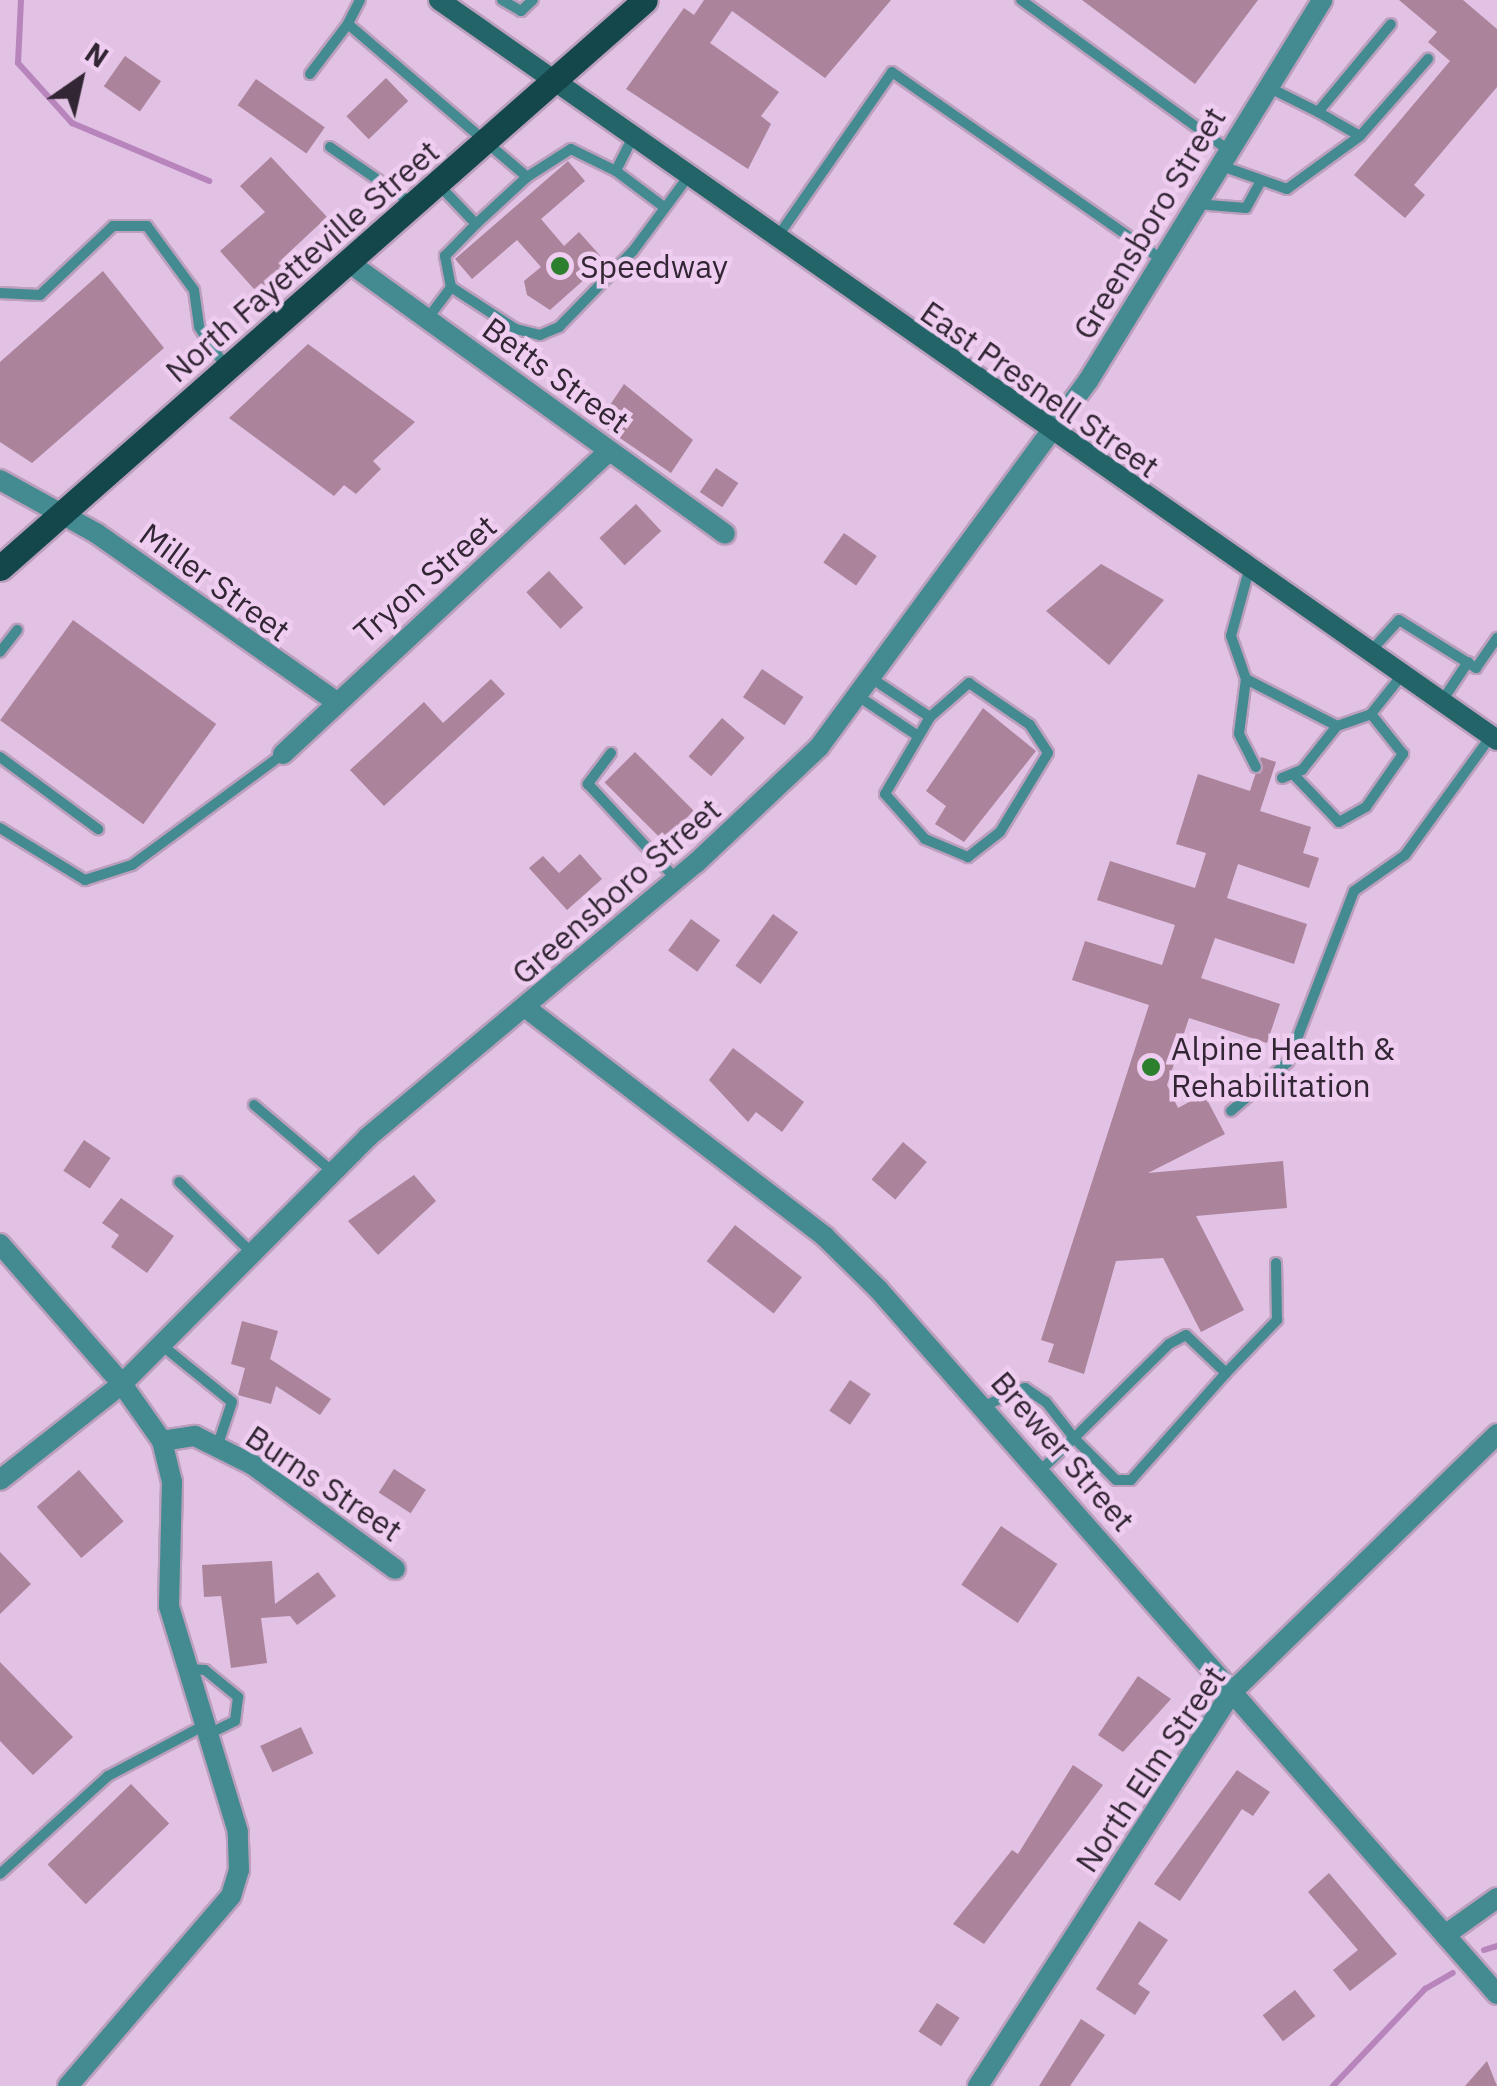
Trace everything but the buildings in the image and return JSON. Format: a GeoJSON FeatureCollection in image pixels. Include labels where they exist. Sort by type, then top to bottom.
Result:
{"type":"FeatureCollection","features":[{"type":"Feature","properties":{"kind":"main road","name":"East Presnell Street"},"geometry":{"type":"LineString","coordinates":[[439,0],[1052,434],[1441,702],[1495,734]]}},
{"type":"Feature","properties":{"kind":"main road","name":"North Fayetteville Street"},"geometry":{"type":"LineString","coordinates":[[0,568],[351,264],[644,0]]}},
{"type":"Feature","properties":{"kind":"street","name":"Greensboro Street"},"geometry":{"type":"LineString","coordinates":[[0,1480],[164,1347],[333,1172],[677,880],[861,698],[1052,434],[1322,0]]}},
{"type":"Feature","properties":{"kind":"street","name":"Betts Street"},"geometry":{"type":"LineString","coordinates":[[351,264],[725,534]]}},
{"type":"Feature","properties":{"kind":"street","name":"Tryon Street"},"geometry":{"type":"LineString","coordinates":[[283,754],[334,700],[608,452]]}},
{"type":"Feature","properties":{"kind":"street","name":"Miller Street"},"geometry":{"type":"LineString","coordinates":[[0,480],[60,514],[334,700]]}},
{"type":"Feature","properties":{"kind":"street","name":"Brewer Street"},"geometry":{"type":"LineString","coordinates":[[526,1008],[825,1237],[984,1406],[1497,1994]]}},
{"type":"Feature","properties":{"kind":"street"},"geometry":{"type":"LineString","coordinates":[[0,1244],[122,1384],[162,1441],[172,1482],[169,1606],[231,1814],[239,1870],[232,1896],[68,2086]]}},
{"type":"Feature","properties":{"kind":"street","name":"North Elm Street"},"geometry":{"type":"LineString","coordinates":[[978,2086],[1232,1692],[1497,1434]]}},
{"type":"Feature","properties":{"kind":"street","name":"Burns Street"},"geometry":{"type":"LineString","coordinates":[[162,1441],[195,1436],[217,1446],[395,1569]]}},
{"type":"Feature","properties":{"kind":"street"},"geometry":{"type":"LineString","coordinates":[[1445,1935],[1497,1898]]}},
{"type":"Feature","properties":{"kind":"lane"},"geometry":{"type":"LineString","coordinates":[[310,74],[348,24],[360,0]]}},
{"type":"Feature","properties":{"kind":"lane"},"geometry":{"type":"LineString","coordinates":[[502,0],[522,11],[533,0]]}},
{"type":"Feature","properties":{"kind":"lane"},"geometry":{"type":"LineString","coordinates":[[1022,0],[1223,157],[1261,181],[1287,189],[1360,136],[1428,59]]}},
{"type":"Feature","properties":{"kind":"lane"},"geometry":{"type":"LineString","coordinates":[[348,24],[527,177]]}},
{"type":"Feature","properties":{"kind":"lane"},"geometry":{"type":"LineString","coordinates":[[1318,112],[1391,24]]}},
{"type":"Feature","properties":{"kind":"lane"},"geometry":{"type":"LineString","coordinates":[[776,240],[892,72],[1161,260]]}},
{"type":"Feature","properties":{"kind":"lane"},"geometry":{"type":"LineString","coordinates":[[1268,86],[1360,136]]}},
{"type":"Feature","properties":{"kind":"lane"},"geometry":{"type":"LineString","coordinates":[[616,172],[633,137]]}},
{"type":"Feature","properties":{"kind":"lane"},"geometry":{"type":"LineString","coordinates":[[330,147],[415,206]]}},
{"type":"Feature","properties":{"kind":"lane"},"geometry":{"type":"LineString","coordinates":[[428,318],[451,287],[445,256],[527,177],[571,149],[616,172],[664,206]]}},
{"type":"Feature","properties":{"kind":"lane"},"geometry":{"type":"LineString","coordinates":[[451,287],[540,336],[633,251],[688,177]]}},
{"type":"Feature","properties":{"kind":"lane"},"geometry":{"type":"LineString","coordinates":[[1195,204],[1233,212],[1261,181]]}},
{"type":"Feature","properties":{"kind":"lane"},"geometry":{"type":"LineString","coordinates":[[439,184],[476,224]]}},
{"type":"Feature","properties":{"kind":"lane"},"geometry":{"type":"LineString","coordinates":[[2,296],[40,295],[114,226],[146,226],[194,290],[198,327],[228,371]]}},
{"type":"Feature","properties":{"kind":"lane"},"geometry":{"type":"LineString","coordinates":[[1249,570],[1232,618],[1234,655],[1246,679],[1239,734],[1256,767]]}},
{"type":"Feature","properties":{"kind":"lane"},"geometry":{"type":"LineString","coordinates":[[1370,653],[1391,624],[1409,620],[1476,668],[1497,638]]}},
{"type":"Feature","properties":{"kind":"lane"},"geometry":{"type":"LineString","coordinates":[[0,652],[17,630]]}},
{"type":"Feature","properties":{"kind":"lane"},"geometry":{"type":"LineString","coordinates":[[1441,702],[1468,662]]}},
{"type":"Feature","properties":{"kind":"lane"},"geometry":{"type":"LineString","coordinates":[[1375,711],[1403,754],[1366,808],[1339,822],[1288,776],[1337,726],[1375,711],[1402,675]]}},
{"type":"Feature","properties":{"kind":"lane"},"geometry":{"type":"LineString","coordinates":[[1246,679],[1337,726]]}},
{"type":"Feature","properties":{"kind":"lane"},"geometry":{"type":"LineString","coordinates":[[874,680],[930,717]]}},
{"type":"Feature","properties":{"kind":"lane"},"geometry":{"type":"LineString","coordinates":[[968,684],[1030,725],[1048,753],[979,853],[925,839],[887,806],[888,786],[930,717],[968,684]]}},
{"type":"Feature","properties":{"kind":"lane"},"geometry":{"type":"LineString","coordinates":[[861,698],[918,736]]}},
{"type":"Feature","properties":{"kind":"lane"},"geometry":{"type":"LineString","coordinates":[[1231,1111],[1288,1062],[1354,891],[1405,855],[1495,734]]}},
{"type":"Feature","properties":{"kind":"lane"},"geometry":{"type":"LineString","coordinates":[[611,753],[588,784],[677,880]]}},
{"type":"Feature","properties":{"kind":"lane"},"geometry":{"type":"LineString","coordinates":[[0,828],[85,880],[132,865],[283,754]]}},
{"type":"Feature","properties":{"kind":"lane"},"geometry":{"type":"LineString","coordinates":[[0,757],[98,829]]}},
{"type":"Feature","properties":{"kind":"lane"},"geometry":{"type":"LineString","coordinates":[[254,1105],[333,1172]]}},
{"type":"Feature","properties":{"kind":"lane"},"geometry":{"type":"LineString","coordinates":[[179,1182],[252,1254]]}},
{"type":"Feature","properties":{"kind":"lane"},"geometry":{"type":"LineString","coordinates":[[984,1406],[1025,1388],[1116,1480],[1131,1480],[1277,1320],[1276,1263]]}},
{"type":"Feature","properties":{"kind":"lane"},"geometry":{"type":"LineString","coordinates":[[1040,1471],[1186,1336],[1226,1373]]}},
{"type":"Feature","properties":{"kind":"lane"},"geometry":{"type":"LineString","coordinates":[[164,1347],[232,1402],[217,1446]]}},
{"type":"Feature","properties":{"kind":"lane"},"geometry":{"type":"LineString","coordinates":[[0,1874],[12,1859],[108,1776],[206,1730],[235,1721],[238,1697],[205,1670],[188,1669]]}},
{"type":"Feature","properties":{"kind":"lane"},"geometry":{"type":"LineString","coordinates":[[0,1848],[12,1859]]}},
{"type":"Feature","properties":{"kind":"waterway"},"geometry":{"type":"LineString","coordinates":[[21,0],[18,63],[72,123],[209,181]]}},
{"type":"Feature","properties":{"kind":"waterway"},"geometry":{"type":"LineString","coordinates":[[1484,1950],[1497,1946]]}},
{"type":"Feature","properties":{"kind":"waterway"},"geometry":{"type":"LineString","coordinates":[[1333,2086],[1425,1989],[1453,1973]]}},
{"type":"Feature","properties":{"kind":"place","name":"Speedway"},"geometry":{"type":"Point","coordinates":[560,266]}},
{"type":"Feature","properties":{"kind":"place","name":"Alpine Health & Rehabilitation"},"geometry":{"type":"Point","coordinates":[1151,1067]}}]}
